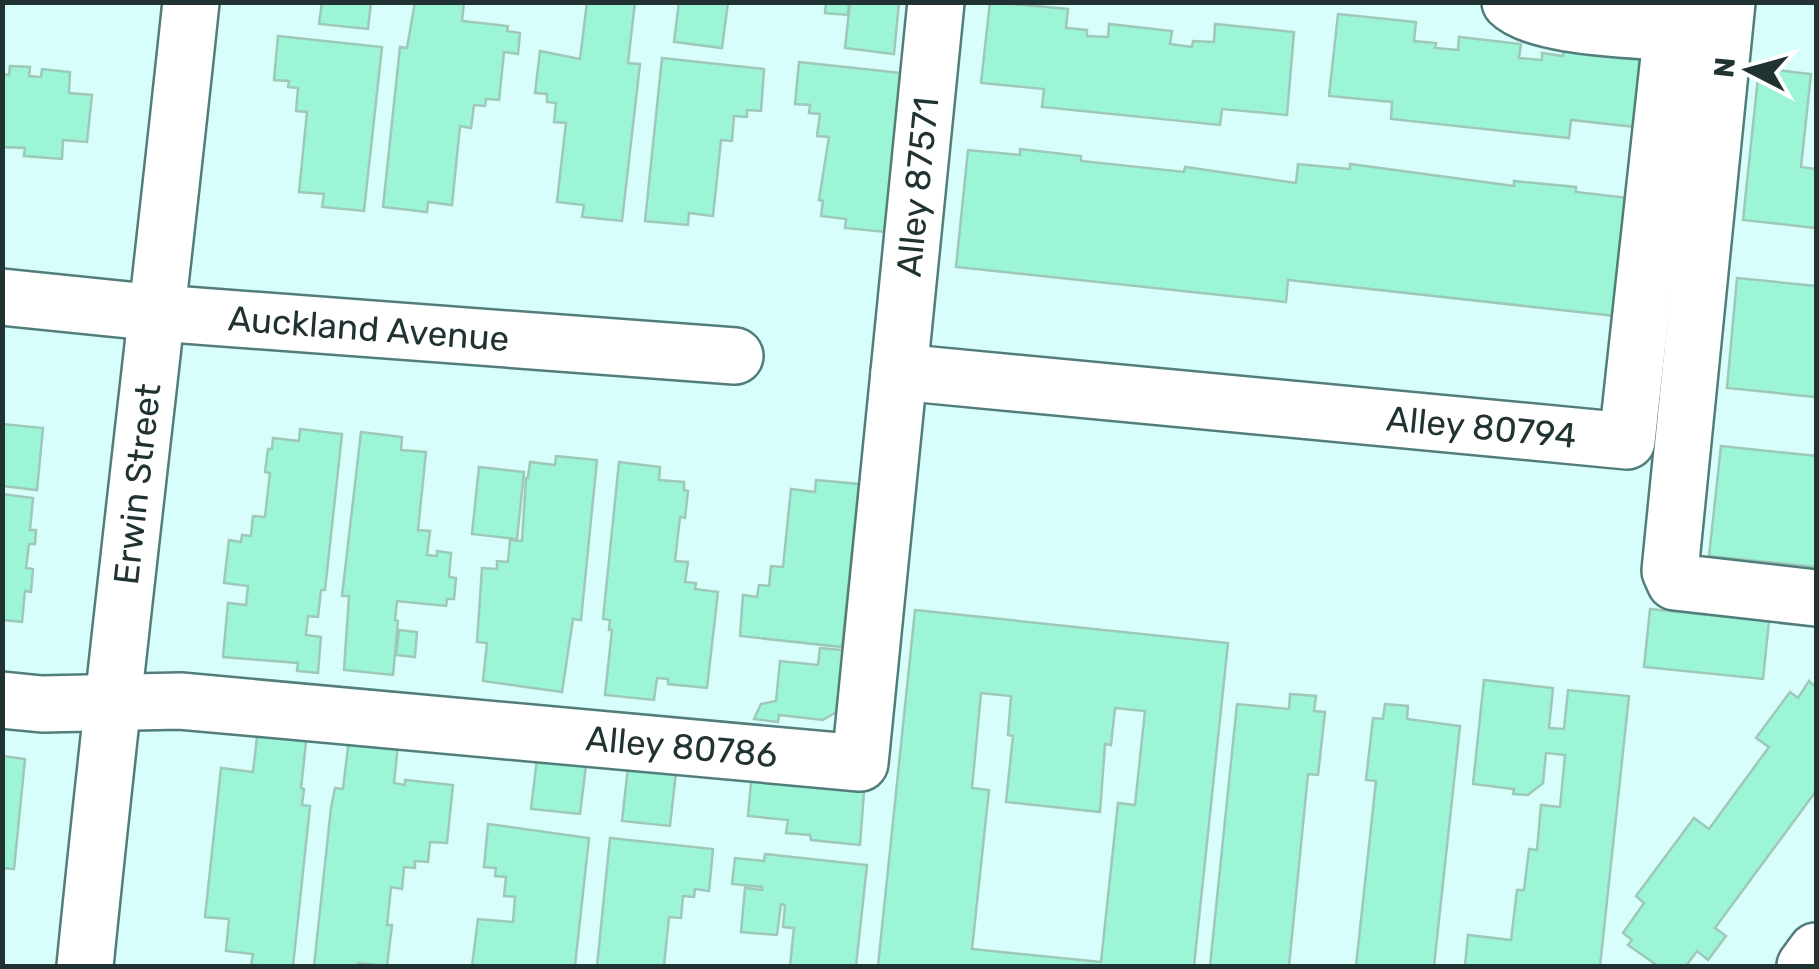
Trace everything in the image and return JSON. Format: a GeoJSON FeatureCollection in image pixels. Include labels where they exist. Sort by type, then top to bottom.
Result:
{"type":"FeatureCollection","features":[{"type":"Feature","properties":{"kind":"street","name":"Erwin Street"},"geometry":{"type":"LineString","coordinates":[[85,966],[111,702],[191,2]]}},
{"type":"Feature","properties":{"kind":"street","name":"Alley 87571"},"geometry":{"type":"LineString","coordinates":[[898,372],[936,2]]}},
{"type":"Feature","properties":{"kind":"street"},"geometry":{"type":"LineString","coordinates":[[1510,2],[1520,12],[1567,23],[1674,18]]}},
{"type":"Feature","properties":{"kind":"street"},"geometry":{"type":"LineString","coordinates":[[1727,2],[1670,571],[1674,582],[1816,598]]}},
{"type":"Feature","properties":{"kind":"street","name":"Alley 80794"},"geometry":{"type":"LineString","coordinates":[[898,372],[1628,441],[1674,18]]}},
{"type":"Feature","properties":{"kind":"street","name":"Auckland Avenue"},"geometry":{"type":"LineString","coordinates":[[2,297],[158,313],[735,356]]}},
{"type":"Feature","properties":{"kind":"street","name":"Alley 80786"},"geometry":{"type":"LineString","coordinates":[[111,702],[180,701],[860,763],[898,372]]}},
{"type":"Feature","properties":{"kind":"street"},"geometry":{"type":"LineString","coordinates":[[2,700],[42,704],[111,702]]}},
{"type":"Feature","properties":{"kind":"street"},"geometry":{"type":"LineString","coordinates":[[1805,966],[1816,951]]}},
{"type":"Feature","properties":{"kind":"building"},"geometry":{"type":"Polygon","coordinates":[[[322,2],[371,2],[368,29],[319,24],[322,2]]]}},
{"type":"Feature","properties":{"kind":"building"},"geometry":{"type":"Polygon","coordinates":[[[415,2],[464,2],[462,21],[508,26],[507,31],[520,33],[518,54],[504,52],[499,100],[486,99],[485,106],[474,105],[471,128],[460,126],[452,205],[428,202],[427,212],[383,207],[400,47],[407,48],[415,2]]]}},
{"type":"Feature","properties":{"kind":"building"},"geometry":{"type":"Polygon","coordinates":[[[587,2],[635,2],[628,63],[640,64],[622,221],[582,217],[584,205],[557,202],[566,123],[554,122],[556,103],[547,102],[547,94],[535,93],[540,51],[580,59],[587,2]]]}},
{"type":"Feature","properties":{"kind":"building"},"geometry":{"type":"Polygon","coordinates":[[[679,2],[728,2],[722,48],[674,42],[679,2]]]}},
{"type":"Feature","properties":{"kind":"building"},"geometry":{"type":"Polygon","coordinates":[[[826,2],[849,2],[848,15],[825,13],[826,2]]]}},
{"type":"Feature","properties":{"kind":"building"},"geometry":{"type":"Polygon","coordinates":[[[850,2],[899,2],[894,54],[845,48],[850,2]]]}},
{"type":"Feature","properties":{"kind":"building"},"geometry":{"type":"Polygon","coordinates":[[[990,2],[1068,9],[1066,28],[1087,30],[1087,36],[1108,37],[1109,24],[1172,31],[1170,44],[1192,47],[1193,41],[1214,42],[1215,24],[1294,32],[1287,115],[1222,109],[1220,125],[1042,107],[1044,89],[981,83],[990,2]]]}},
{"type":"Feature","properties":{"kind":"building"},"geometry":{"type":"Polygon","coordinates":[[[1338,14],[1416,22],[1414,41],[1436,43],[1435,48],[1458,50],[1459,37],[1521,44],[1519,58],[1542,60],[1542,53],[1563,56],[1565,37],[1644,46],[1636,127],[1571,120],[1569,138],[1391,119],[1392,102],[1329,96],[1338,14]]]}},
{"type":"Feature","properties":{"kind":"building"},"geometry":{"type":"Polygon","coordinates":[[[278,36],[382,47],[364,211],[322,207],[324,194],[299,192],[307,112],[296,111],[298,88],[288,87],[289,81],[274,80],[278,36]]]}},
{"type":"Feature","properties":{"kind":"building"},"geometry":{"type":"Polygon","coordinates":[[[662,58],[764,69],[761,111],[747,110],[747,117],[734,116],[732,141],[721,140],[713,216],[689,213],[688,225],[645,221],[662,58]]]}},
{"type":"Feature","properties":{"kind":"building"},"geometry":{"type":"Polygon","coordinates":[[[799,62],[902,73],[885,232],[845,228],[846,219],[821,216],[823,201],[819,200],[829,137],[817,136],[820,114],[809,113],[810,105],[795,104],[799,62]]]}},
{"type":"Feature","properties":{"kind":"building"},"geometry":{"type":"Polygon","coordinates":[[[10,66],[30,67],[29,76],[41,77],[42,69],[70,72],[69,93],[92,95],[87,142],[63,140],[62,159],[24,156],[25,148],[2,147],[2,74],[9,75],[10,66]]]}},
{"type":"Feature","properties":{"kind":"building"},"geometry":{"type":"Polygon","coordinates":[[[1759,68],[1811,74],[1801,167],[1816,169],[1816,228],[1743,220],[1759,68]]]}},
{"type":"Feature","properties":{"kind":"building"},"geometry":{"type":"Polygon","coordinates":[[[1020,149],[1081,156],[1081,161],[1184,172],[1185,167],[1296,183],[1298,164],[1350,169],[1350,164],[1514,186],[1514,181],[1576,187],[1576,192],[1628,198],[1616,316],[1288,280],[1286,302],[956,267],[968,150],[1020,155],[1020,149]]]}},
{"type":"Feature","properties":{"kind":"building"},"geometry":{"type":"Polygon","coordinates":[[[1737,278],[1816,286],[1816,397],[1727,388],[1737,278]]]}},
{"type":"Feature","properties":{"kind":"building"},"geometry":{"type":"Polygon","coordinates":[[[2,424],[43,428],[37,490],[2,486],[2,424]]]}},
{"type":"Feature","properties":{"kind":"building"},"geometry":{"type":"Polygon","coordinates":[[[300,429],[342,434],[325,590],[321,590],[318,617],[308,616],[306,635],[321,637],[318,673],[297,671],[298,663],[223,657],[228,603],[246,605],[248,586],[224,583],[229,540],[241,542],[242,535],[251,536],[253,516],[265,517],[270,473],[265,472],[268,449],[272,449],[273,438],[299,441],[300,429]]]}},
{"type":"Feature","properties":{"kind":"building"},"geometry":{"type":"Polygon","coordinates":[[[361,432],[402,437],[401,450],[426,452],[418,530],[430,531],[427,555],[437,556],[437,551],[451,553],[449,577],[456,578],[454,599],[447,599],[446,606],[397,601],[393,675],[344,670],[349,596],[342,596],[361,432]]]}},
{"type":"Feature","properties":{"kind":"building"},"geometry":{"type":"Polygon","coordinates":[[[1721,446],[1816,456],[1816,567],[1709,556],[1721,446]]]}},
{"type":"Feature","properties":{"kind":"building"},"geometry":{"type":"Polygon","coordinates":[[[556,456],[597,460],[581,620],[573,619],[562,692],[483,681],[487,643],[477,642],[482,568],[497,569],[497,561],[508,562],[510,540],[522,541],[530,462],[555,465],[556,456]]]}},
{"type":"Feature","properties":{"kind":"building"},"geometry":{"type":"Polygon","coordinates":[[[619,462],[660,467],[659,480],[684,482],[684,490],[688,491],[685,518],[680,517],[675,561],[688,562],[685,582],[696,583],[695,589],[718,592],[707,688],[668,684],[668,679],[657,678],[654,700],[605,695],[612,630],[610,620],[603,619],[619,462]]]}},
{"type":"Feature","properties":{"kind":"building"},"geometry":{"type":"Polygon","coordinates":[[[479,467],[524,472],[517,539],[472,534],[479,467]]]}},
{"type":"Feature","properties":{"kind":"building"},"geometry":{"type":"Polygon","coordinates":[[[816,480],[859,484],[842,647],[740,636],[743,595],[757,597],[759,585],[769,586],[771,566],[783,567],[791,489],[815,492],[816,480]]]}},
{"type":"Feature","properties":{"kind":"building"},"geometry":{"type":"Polygon","coordinates":[[[2,494],[33,498],[30,530],[36,530],[35,544],[29,544],[26,568],[33,569],[31,592],[25,591],[22,622],[2,620],[2,494]]]}},
{"type":"Feature","properties":{"kind":"building"},"geometry":{"type":"Polygon","coordinates":[[[1650,609],[1769,621],[1763,679],[1644,667],[1650,609]]]}},
{"type":"Feature","properties":{"kind":"building"},"geometry":{"type":"Polygon","coordinates":[[[915,610],[1228,643],[1194,966],[878,966],[915,610]],[[981,693],[972,788],[989,790],[972,949],[1101,962],[1118,803],[1135,805],[1145,711],[1115,708],[1111,745],[1105,744],[1100,812],[1006,802],[1013,736],[1008,735],[1011,696],[981,693]]]}},
{"type":"Feature","properties":{"kind":"building"},"geometry":{"type":"Polygon","coordinates":[[[399,630],[417,632],[415,657],[396,655],[399,630]]]}},
{"type":"Feature","properties":{"kind":"building"},"geometry":{"type":"Polygon","coordinates":[[[820,648],[852,651],[846,706],[823,720],[779,715],[778,722],[754,719],[761,704],[776,701],[780,661],[818,665],[820,648]]]}},
{"type":"Feature","properties":{"kind":"building"},"geometry":{"type":"Polygon","coordinates":[[[1484,680],[1553,688],[1549,728],[1564,729],[1568,690],[1629,696],[1600,966],[1465,966],[1468,935],[1511,940],[1517,890],[1524,890],[1529,849],[1537,850],[1541,805],[1560,807],[1565,755],[1546,753],[1543,783],[1528,795],[1513,794],[1514,789],[1473,784],[1484,680]]]}},
{"type":"Feature","properties":{"kind":"building"},"geometry":{"type":"Polygon","coordinates":[[[1809,681],[1816,687],[1816,791],[1715,928],[1726,936],[1708,960],[1697,951],[1686,966],[1658,966],[1628,945],[1632,940],[1623,933],[1644,903],[1636,896],[1694,818],[1709,829],[1769,747],[1756,738],[1790,692],[1798,698],[1809,681]]]}},
{"type":"Feature","properties":{"kind":"building"},"geometry":{"type":"Polygon","coordinates":[[[1290,694],[1316,696],[1314,711],[1325,712],[1318,775],[1308,774],[1289,966],[1210,966],[1237,704],[1289,709],[1290,694]]]}},
{"type":"Feature","properties":{"kind":"building"},"geometry":{"type":"Polygon","coordinates":[[[1385,704],[1408,706],[1407,719],[1460,726],[1434,966],[1356,966],[1376,781],[1366,780],[1373,718],[1383,719],[1385,704]]]}},
{"type":"Feature","properties":{"kind":"building"},"geometry":{"type":"Polygon","coordinates":[[[258,728],[307,733],[301,788],[302,805],[310,806],[293,966],[251,965],[253,954],[226,951],[229,919],[205,917],[221,768],[253,772],[258,728]]]}},
{"type":"Feature","properties":{"kind":"building"},"geometry":{"type":"Polygon","coordinates":[[[349,739],[398,744],[394,783],[405,785],[405,780],[453,785],[447,843],[430,842],[428,862],[415,861],[415,868],[404,867],[402,889],[391,887],[387,966],[314,966],[331,808],[335,788],[343,789],[349,739]]]}},
{"type":"Feature","properties":{"kind":"building"},"geometry":{"type":"Polygon","coordinates":[[[2,756],[25,759],[14,869],[2,868],[2,756]]]}},
{"type":"Feature","properties":{"kind":"building"},"geometry":{"type":"Polygon","coordinates":[[[537,759],[586,765],[580,814],[531,809],[537,759]]]}},
{"type":"Feature","properties":{"kind":"building"},"geometry":{"type":"Polygon","coordinates":[[[628,767],[676,772],[670,826],[622,821],[628,767]]]}},
{"type":"Feature","properties":{"kind":"building"},"geometry":{"type":"Polygon","coordinates":[[[752,772],[794,775],[819,787],[864,791],[860,845],[811,840],[810,835],[786,833],[788,820],[748,816],[752,772]]]}},
{"type":"Feature","properties":{"kind":"building"},"geometry":{"type":"Polygon","coordinates":[[[488,824],[589,838],[575,966],[472,966],[478,919],[513,922],[515,897],[504,896],[506,877],[495,876],[496,868],[484,867],[488,824]]]}},
{"type":"Feature","properties":{"kind":"building"},"geometry":{"type":"Polygon","coordinates":[[[610,838],[713,849],[709,891],[695,889],[694,897],[683,896],[681,918],[669,917],[664,966],[597,966],[610,838]]]}},
{"type":"Feature","properties":{"kind":"building"},"geometry":{"type":"Polygon","coordinates":[[[765,854],[867,865],[856,966],[790,966],[794,928],[783,927],[785,905],[781,904],[777,935],[741,932],[745,888],[762,887],[732,884],[735,858],[764,861],[765,854]]]}}]}
